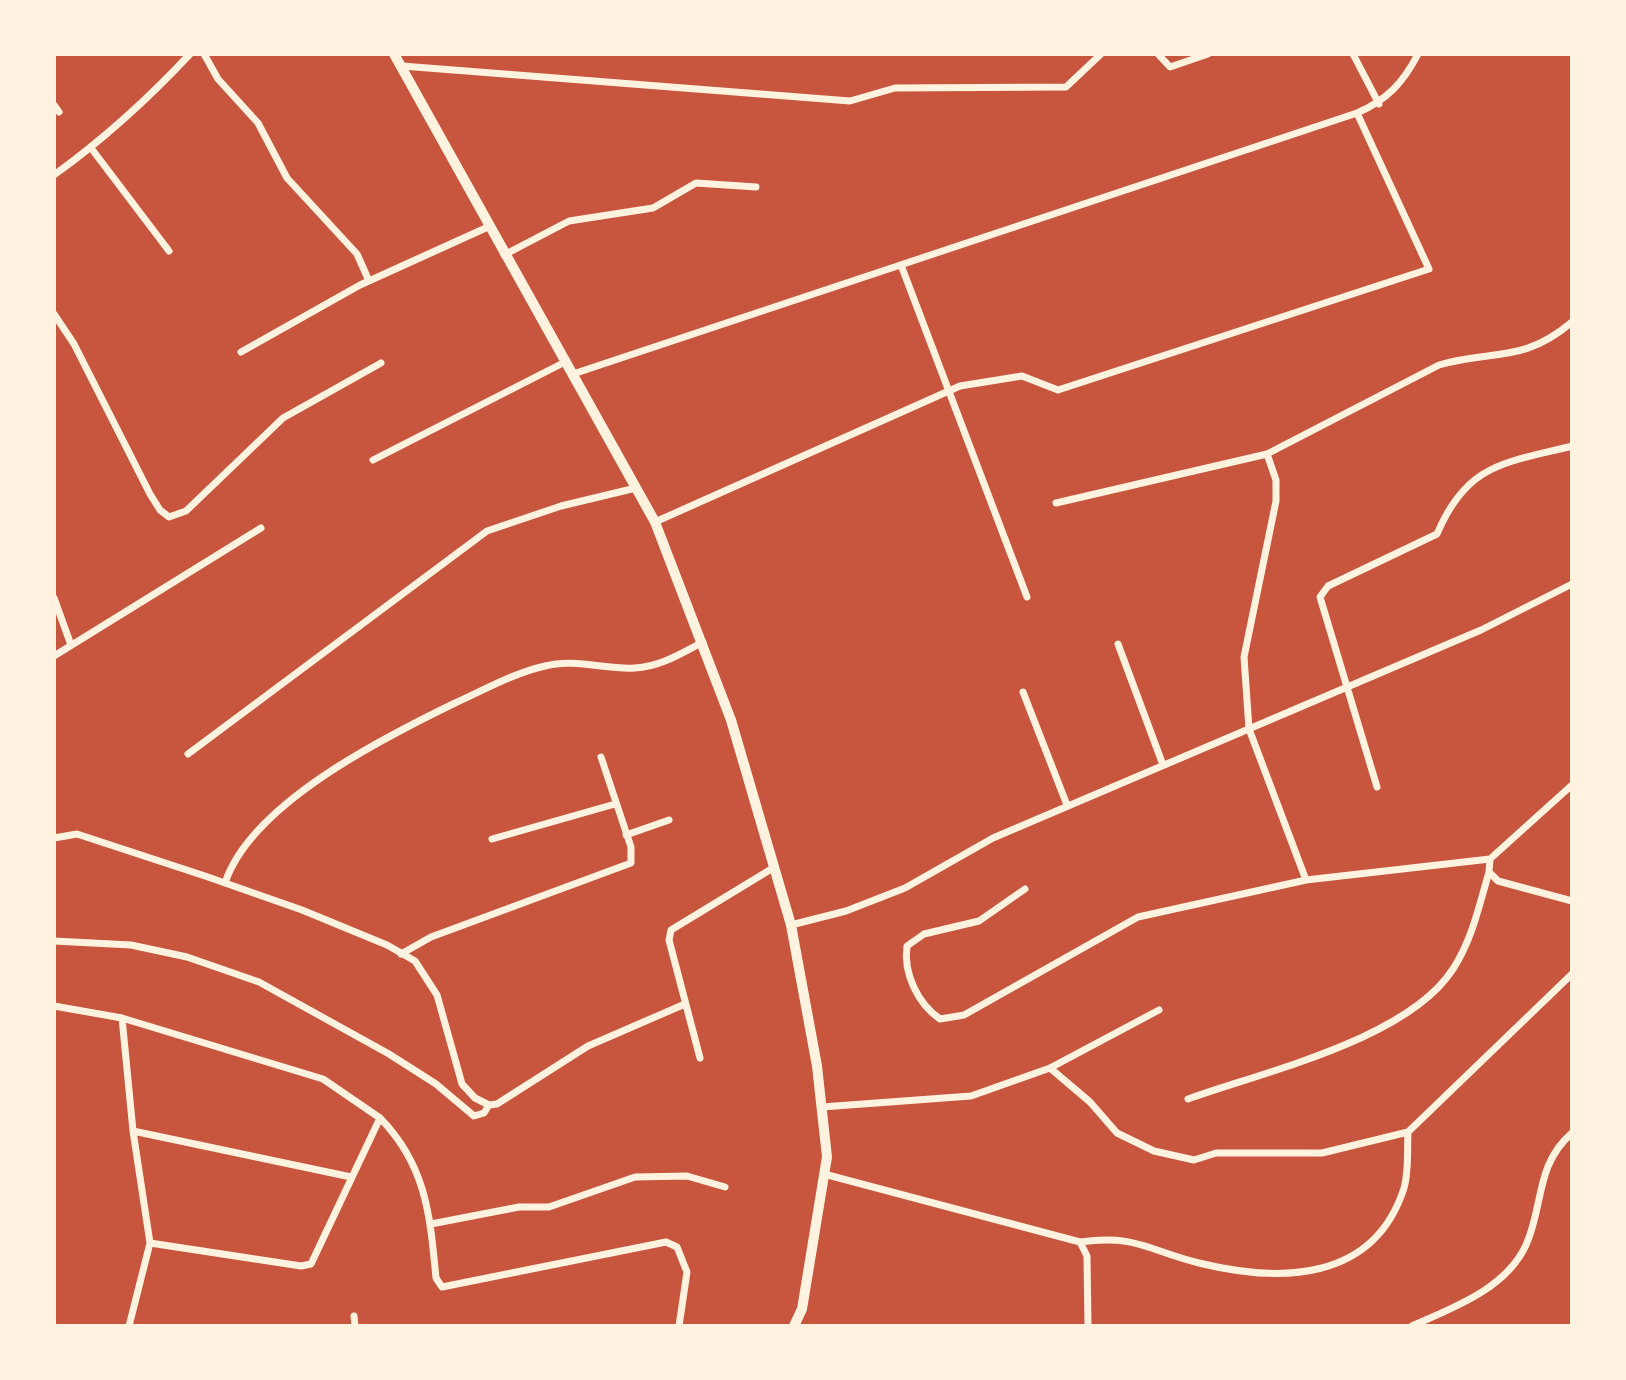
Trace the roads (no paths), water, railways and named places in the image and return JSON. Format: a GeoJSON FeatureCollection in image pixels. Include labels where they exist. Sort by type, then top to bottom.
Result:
{"type":"FeatureCollection","features":[{"type":"Feature","properties":{"kind":"main road"},"geometry":{"type":"LineString","coordinates":[[394,54],[655,522],[731,720],[791,925],[822,1107],[827,1157],[802,1309],[794,1326]]}},
{"type":"Feature","properties":{"kind":"street"},"geometry":{"type":"LineString","coordinates":[[54,175],[147,100],[190,54]]}},
{"type":"Feature","properties":{"kind":"street"},"geometry":{"type":"LineString","coordinates":[[204,54],[218,79],[258,123],[287,178],[357,254],[369,281]]}},
{"type":"Feature","properties":{"kind":"street"},"geometry":{"type":"LineString","coordinates":[[402,66],[850,101],[895,88],[1066,87],[1101,54]]}},
{"type":"Feature","properties":{"kind":"street"},"geometry":{"type":"LineString","coordinates":[[1158,54],[1170,67],[1208,54]]}},
{"type":"Feature","properties":{"kind":"street"},"geometry":{"type":"LineString","coordinates":[[1353,54],[1379,104]]}},
{"type":"Feature","properties":{"kind":"street"},"geometry":{"type":"LineString","coordinates":[[573,374],[1357,113],[1379,104],[1404,81],[1418,54]]}},
{"type":"Feature","properties":{"kind":"street"},"geometry":{"type":"LineString","coordinates":[[655,522],[949,391],[1022,376],[1058,390],[1429,269],[1357,113]]}},
{"type":"Feature","properties":{"kind":"street"},"geometry":{"type":"LineString","coordinates":[[91,148],[169,251]]}},
{"type":"Feature","properties":{"kind":"street"},"geometry":{"type":"LineString","coordinates":[[504,255],[569,221],[653,208],[696,183],[756,187]]}},
{"type":"Feature","properties":{"kind":"street"},"geometry":{"type":"LineString","coordinates":[[241,352],[369,281],[488,227]]}},
{"type":"Feature","properties":{"kind":"street"},"geometry":{"type":"LineString","coordinates":[[901,265],[1027,597]]}},
{"type":"Feature","properties":{"kind":"street"},"geometry":{"type":"LineString","coordinates":[[54,314],[82,358],[150,494],[160,510],[169,517],[186,511],[283,418],[381,363]]}},
{"type":"Feature","properties":{"kind":"street"},"geometry":{"type":"LineString","coordinates":[[1056,503],[1267,454],[1439,365],[1465,357],[1486,359],[1535,347],[1572,322]]}},
{"type":"Feature","properties":{"kind":"street"},"geometry":{"type":"LineString","coordinates":[[373,460],[565,362]]}},
{"type":"Feature","properties":{"kind":"street"},"geometry":{"type":"LineString","coordinates":[[1377,787],[1320,597],[1328,586],[1437,534],[1448,507],[1467,485],[1499,464],[1572,446]]}},
{"type":"Feature","properties":{"kind":"street"},"geometry":{"type":"LineString","coordinates":[[1267,454],[1276,480],[1276,501],[1244,657],[1249,729],[1306,880]]}},
{"type":"Feature","properties":{"kind":"street"},"geometry":{"type":"LineString","coordinates":[[188,754],[487,531],[561,506],[636,488]]}},
{"type":"Feature","properties":{"kind":"street"},"geometry":{"type":"LineString","coordinates":[[54,656],[261,528]]}},
{"type":"Feature","properties":{"kind":"street"},"geometry":{"type":"LineString","coordinates":[[791,925],[846,911],[905,888],[993,838],[1481,630],[1572,584]]}},
{"type":"Feature","properties":{"kind":"street"},"geometry":{"type":"LineString","coordinates":[[54,598],[71,645]]}},
{"type":"Feature","properties":{"kind":"street"},"geometry":{"type":"LineString","coordinates":[[225,883],[231,866],[260,828],[362,749],[413,723],[546,665],[598,663],[635,668],[670,660],[703,642]]}},
{"type":"Feature","properties":{"kind":"street"},"geometry":{"type":"LineString","coordinates":[[1118,644],[1163,765]]}},
{"type":"Feature","properties":{"kind":"street"},"geometry":{"type":"LineString","coordinates":[[1023,692],[1067,805]]}},
{"type":"Feature","properties":{"kind":"street"},"geometry":{"type":"LineString","coordinates":[[401,954],[431,937],[631,863],[632,855],[601,757]]}},
{"type":"Feature","properties":{"kind":"street"},"geometry":{"type":"LineString","coordinates":[[1025,889],[979,921],[924,934],[907,946],[905,959],[922,1007],[940,1019],[964,1015],[1138,917],[1306,880],[1490,859],[1572,785]]}},
{"type":"Feature","properties":{"kind":"street"},"geometry":{"type":"LineString","coordinates":[[492,839],[615,804]]}},
{"type":"Feature","properties":{"kind":"street"},"geometry":{"type":"LineString","coordinates":[[626,835],[669,820]]}},
{"type":"Feature","properties":{"kind":"street"},"geometry":{"type":"LineString","coordinates":[[54,838],[77,834],[225,883],[302,910],[415,961],[437,995],[462,1084],[475,1098],[489,1105],[497,1104],[588,1046],[685,1004]]}},
{"type":"Feature","properties":{"kind":"street"},"geometry":{"type":"LineString","coordinates":[[1188,1099],[1378,1032],[1414,1011],[1452,971],[1471,933],[1490,859]]}},
{"type":"Feature","properties":{"kind":"street"},"geometry":{"type":"LineString","coordinates":[[700,1058],[669,940],[671,930],[773,868]]}},
{"type":"Feature","properties":{"kind":"street"},"geometry":{"type":"LineString","coordinates":[[1489,872],[1498,881],[1572,901]]}},
{"type":"Feature","properties":{"kind":"street"},"geometry":{"type":"LineString","coordinates":[[54,941],[131,945],[187,957],[259,982],[389,1054],[436,1084],[474,1116],[484,1113],[489,1105]]}},
{"type":"Feature","properties":{"kind":"street"},"geometry":{"type":"LineString","coordinates":[[1050,1068],[1090,1102],[1117,1133],[1154,1151],[1194,1160],[1216,1153],[1322,1153],[1408,1132],[1572,974]]}},
{"type":"Feature","properties":{"kind":"street"},"geometry":{"type":"LineString","coordinates":[[54,1006],[122,1018],[323,1079],[380,1118],[405,1143],[429,1210],[436,1278],[442,1287],[648,1243],[666,1242],[677,1247],[687,1272],[679,1326]]}},
{"type":"Feature","properties":{"kind":"street"},"geometry":{"type":"LineString","coordinates":[[822,1107],[971,1096],[1050,1068],[1159,1010]]}},
{"type":"Feature","properties":{"kind":"street"},"geometry":{"type":"LineString","coordinates":[[122,1018],[133,1131],[150,1243],[129,1326]]}},
{"type":"Feature","properties":{"kind":"street"},"geometry":{"type":"LineString","coordinates":[[150,1243],[301,1266],[311,1264],[380,1118]]}},
{"type":"Feature","properties":{"kind":"street"},"geometry":{"type":"LineString","coordinates":[[133,1131],[351,1177]]}},
{"type":"Feature","properties":{"kind":"street"},"geometry":{"type":"LineString","coordinates":[[824,1174],[1080,1242],[1110,1238],[1155,1246],[1195,1262],[1248,1274],[1327,1269],[1359,1253],[1384,1231],[1405,1186],[1408,1132]]}},
{"type":"Feature","properties":{"kind":"street"},"geometry":{"type":"LineString","coordinates":[[1412,1326],[1469,1301],[1501,1277],[1525,1247],[1541,1179],[1561,1142],[1572,1133]]}},
{"type":"Feature","properties":{"kind":"street"},"geometry":{"type":"LineString","coordinates":[[431,1224],[519,1207],[549,1207],[635,1177],[687,1176],[725,1187]]}},
{"type":"Feature","properties":{"kind":"street"},"geometry":{"type":"LineString","coordinates":[[1080,1242],[1087,1256],[1088,1326]]}},
{"type":"Feature","properties":{"kind":"street"},"geometry":{"type":"LineString","coordinates":[[354,1316],[355,1326]]}}]}
